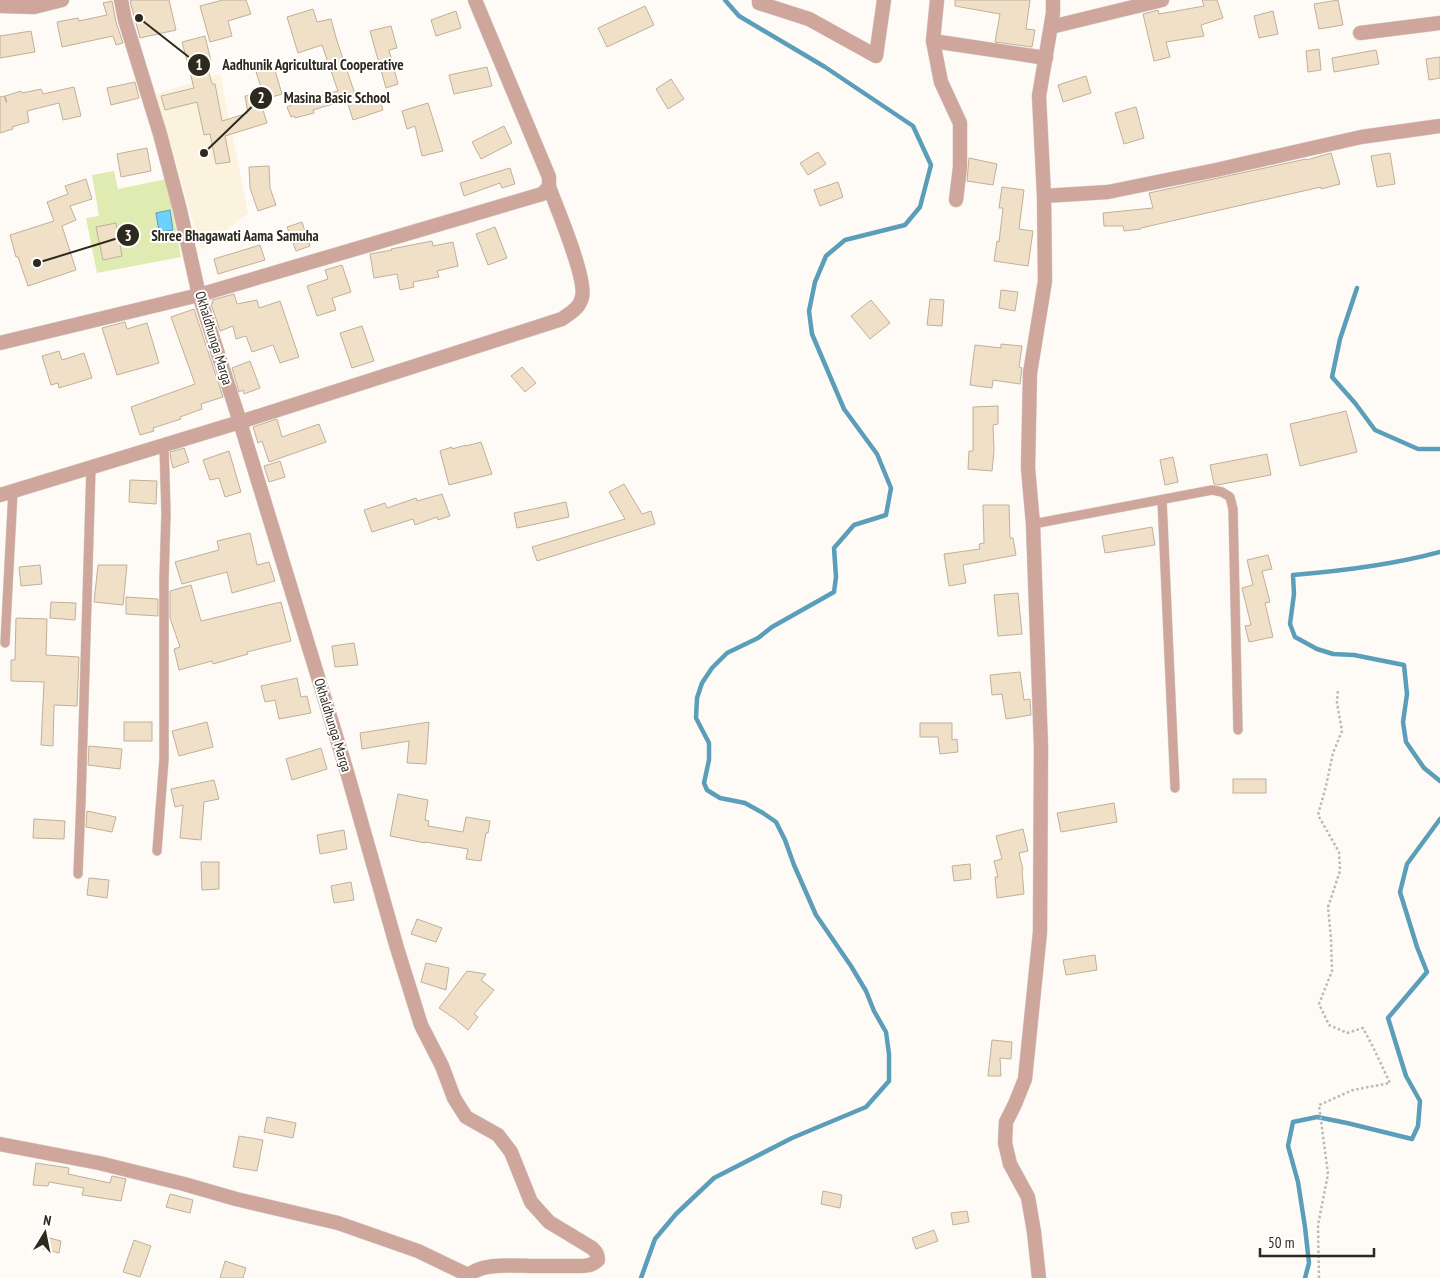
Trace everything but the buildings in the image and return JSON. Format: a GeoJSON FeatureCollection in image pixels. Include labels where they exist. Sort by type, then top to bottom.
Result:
{"type":"FeatureCollection","features":[{"type":"Feature","properties":{"kind":"street"},"geometry":{"type":"LineString","coordinates":[[0,6],[34,7],[62,0]]}},
{"type":"Feature","properties":{"kind":"street","name":"Okhaldhunga Marga"},"geometry":{"type":"LineString","coordinates":[[121,0],[125,20],[178,201],[199,295],[240,422],[347,772],[396,948],[421,1025],[442,1066],[454,1098],[466,1117],[498,1135],[511,1152],[531,1202],[549,1222],[592,1248],[598,1256],[598,1260],[590,1266],[503,1265],[483,1268],[467,1277]]}},
{"type":"Feature","properties":{"kind":"street"},"geometry":{"type":"LineString","coordinates":[[6,493],[164,446],[540,327],[562,319],[577,308],[582,297],[582,279],[549,187],[549,177],[475,0]]}},
{"type":"Feature","properties":{"kind":"street"},"geometry":{"type":"LineString","coordinates":[[759,0],[758,3],[809,19],[876,56],[884,0]]}},
{"type":"Feature","properties":{"kind":"street"},"geometry":{"type":"LineString","coordinates":[[938,0],[933,41],[942,82],[960,123],[960,167],[956,200]]}},
{"type":"Feature","properties":{"kind":"street"},"geometry":{"type":"LineString","coordinates":[[1039,1278],[1028,1197],[1010,1164],[1005,1143],[1006,1122],[1025,1079],[1040,932],[1041,747],[1033,524],[1028,468],[1030,374],[1044,281],[1044,196],[1039,96],[1054,0]]}},
{"type":"Feature","properties":{"kind":"street"},"geometry":{"type":"LineString","coordinates":[[1051,27],[1162,0]]}},
{"type":"Feature","properties":{"kind":"street"},"geometry":{"type":"LineString","coordinates":[[1360,33],[1440,23]]}},
{"type":"Feature","properties":{"kind":"street"},"geometry":{"type":"LineString","coordinates":[[933,41],[1046,58]]}},
{"type":"Feature","properties":{"kind":"street"},"geometry":{"type":"LineString","coordinates":[[1044,196],[1108,192],[1361,137],[1440,126]]}},
{"type":"Feature","properties":{"kind":"street"},"geometry":{"type":"LineString","coordinates":[[0,343],[199,295],[542,194],[549,187]]}},
{"type":"Feature","properties":{"kind":"street"},"geometry":{"type":"LineString","coordinates":[[0,1144],[99,1163],[236,1199],[338,1223],[418,1251],[467,1277]]}},
{"type":"Feature","properties":{"kind":"lane"},"geometry":{"type":"LineString","coordinates":[[157,851],[164,759],[166,513],[164,446]]}},
{"type":"Feature","properties":{"kind":"lane"},"geometry":{"type":"LineString","coordinates":[[78,874],[91,468]]}},
{"type":"Feature","properties":{"kind":"lane"},"geometry":{"type":"LineString","coordinates":[[1033,524],[1212,490],[1222,492],[1230,497],[1233,509],[1238,730]]}},
{"type":"Feature","properties":{"kind":"lane"},"geometry":{"type":"LineString","coordinates":[[5,642],[6,493]]}},
{"type":"Feature","properties":{"kind":"lane"},"geometry":{"type":"LineString","coordinates":[[1162,500],[1175,788]]}},
{"type":"Feature","properties":{"kind":"path"},"geometry":{"type":"LineString","coordinates":[[1319,1278],[1318,1225],[1328,1174],[1319,1105],[1353,1090],[1390,1084],[1374,1047],[1363,1028],[1347,1033],[1328,1025],[1319,1004],[1332,971],[1332,939],[1328,907],[1340,871],[1340,852],[1318,815],[1333,754],[1342,731],[1337,703],[1338,689]]}},
{"type":"Feature","properties":{"kind":"shaded area"},"geometry":{"type":"Polygon","coordinates":[[[220,74],[248,213],[201,250],[156,94],[220,74]]]}},
{"type":"Feature","properties":{"kind":"green space"},"geometry":{"type":"Polygon","coordinates":[[[114,171],[118,189],[167,179],[181,257],[97,273],[86,218],[99,216],[92,175],[114,171]]]}},
{"type":"Feature","properties":{"kind":"water"},"geometry":{"type":"Polygon","coordinates":[[[170,210],[173,230],[159,232],[156,213],[170,210]]]}},
{"type":"Feature","properties":{"kind":"waterway"},"geometry":{"type":"LineString","coordinates":[[641,1278],[655,1239],[676,1214],[714,1178],[792,1138],[866,1107],[889,1081],[889,1054],[886,1032],[874,1011],[866,991],[816,915],[776,822],[745,803],[720,798],[707,790],[704,783],[709,760],[709,743],[696,718],[697,698],[702,683],[712,668],[727,653],[758,638],[772,627],[834,592],[836,577],[834,548],[854,525],[886,515],[891,488],[877,454],[844,409],[812,334],[809,311],[815,282],[826,256],[845,240],[905,225],[920,207],[931,165],[913,126],[825,67],[739,16],[725,0]]}},
{"type":"Feature","properties":{"kind":"waterway"},"geometry":{"type":"LineString","coordinates":[[1357,288],[1340,339],[1332,377],[1375,430],[1418,449],[1440,449]]}},
{"type":"Feature","properties":{"kind":"waterway"},"geometry":{"type":"LineString","coordinates":[[1440,552],[1404,561],[1367,567],[1293,575],[1294,594],[1290,624],[1295,637],[1317,649],[1333,654],[1354,655],[1404,665],[1407,694],[1403,722],[1406,742],[1424,768],[1440,781]]}},
{"type":"Feature","properties":{"kind":"waterway"},"geometry":{"type":"LineString","coordinates":[[1305,1278],[1309,1263],[1305,1227],[1298,1182],[1288,1146],[1293,1122],[1317,1117],[1412,1139],[1418,1126],[1420,1101],[1406,1076],[1388,1018],[1427,972],[1400,892],[1407,864],[1440,819]]}},
{"type":"Feature","properties":{"kind":"place","name":"Aadhunik Agricultural Cooperative"},"geometry":{"type":"Point","coordinates":[139,18]}},
{"type":"Feature","properties":{"kind":"place","name":"Masina Basic School"},"geometry":{"type":"Point","coordinates":[204,153]}},
{"type":"Feature","properties":{"kind":"place","name":"Shree Bhagawati Aama Samuha"},"geometry":{"type":"Point","coordinates":[37,263]}}]}
